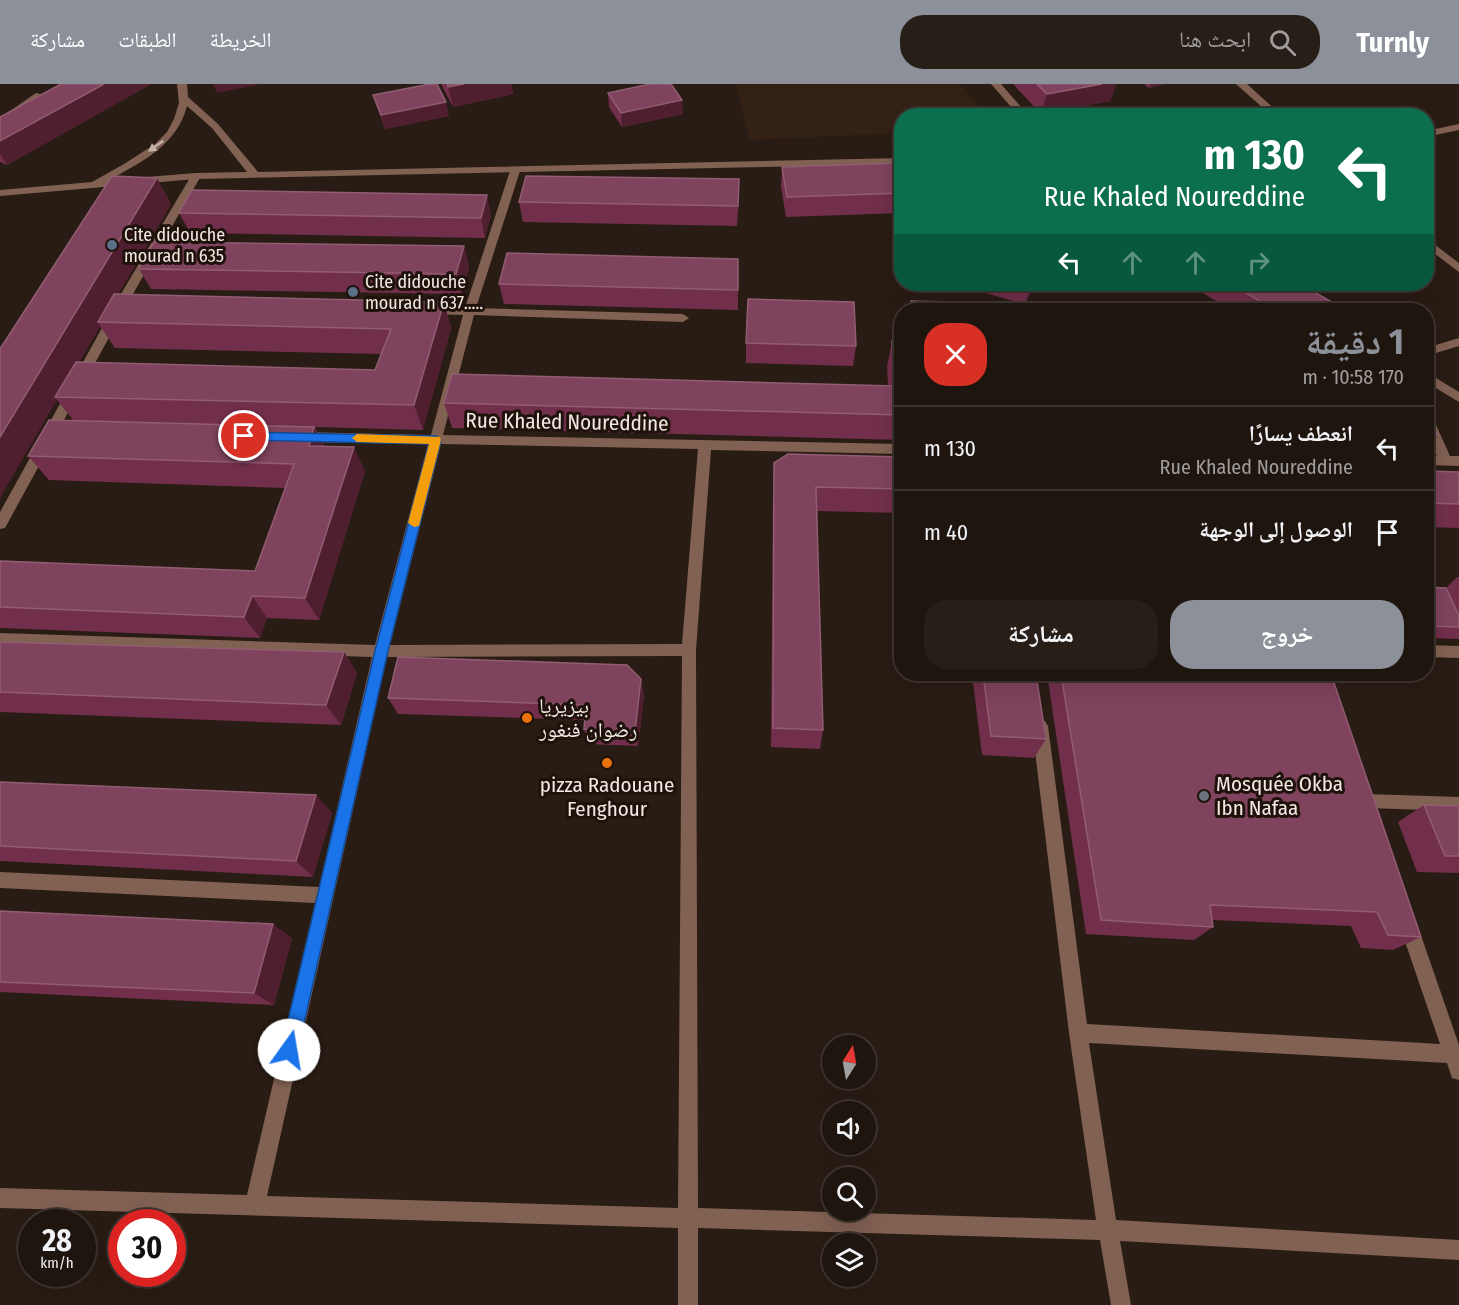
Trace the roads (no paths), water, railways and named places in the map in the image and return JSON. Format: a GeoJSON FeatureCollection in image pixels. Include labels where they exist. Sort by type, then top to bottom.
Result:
{"type":"FeatureCollection","features":[{"type":"Feature","properties":{"kind":"street"},"geometry":{"type":"LineString","coordinates":[[94,186],[171,135],[181,120],[185,99],[182,84]]}},
{"type":"Feature","properties":{"kind":"street"},"geometry":{"type":"LineString","coordinates":[[996,84],[1018,108]]}},
{"type":"Feature","properties":{"kind":"street"},"geometry":{"type":"LineString","coordinates":[[1241,84],[1269,108]]}},
{"type":"Feature","properties":{"kind":"street"},"geometry":{"type":"LineString","coordinates":[[0,122],[39,95]]}},
{"type":"Feature","properties":{"kind":"street"},"geometry":{"type":"LineString","coordinates":[[185,99],[215,126],[255,175]]}},
{"type":"Feature","properties":{"kind":"street"},"geometry":{"type":"LineString","coordinates":[[1434,132],[1459,127]]}},
{"type":"Feature","properties":{"kind":"street"},"geometry":{"type":"LineString","coordinates":[[0,193],[196,176],[894,161]]}},
{"type":"Feature","properties":{"kind":"street"},"geometry":{"type":"LineString","coordinates":[[255,1205],[381,651],[469,312],[515,171]]}},
{"type":"Feature","properties":{"kind":"street"},"geometry":{"type":"LineString","coordinates":[[0,524],[58,432],[196,176]]}},
{"type":"Feature","properties":{"kind":"street"},"geometry":{"type":"LineString","coordinates":[[1434,248],[1459,269]]}},
{"type":"Feature","properties":{"kind":"street"},"geometry":{"type":"LineString","coordinates":[[410,309],[683,318]]}},
{"type":"Feature","properties":{"kind":"street"},"geometry":{"type":"LineString","coordinates":[[1434,350],[1459,342]]}},
{"type":"Feature","properties":{"kind":"street"},"geometry":{"type":"LineString","coordinates":[[1434,381],[1459,398]]}},
{"type":"Feature","properties":{"kind":"street"},"geometry":{"type":"LineString","coordinates":[[1434,430],[1452,460]]}},
{"type":"Feature","properties":{"kind":"street","name":"Rue Khaled Noureddine"},"geometry":{"type":"LineString","coordinates":[[292,437],[894,449]]}},
{"type":"Feature","properties":{"kind":"street"},"geometry":{"type":"LineString","coordinates":[[688,1305],[689,650],[705,444]]}},
{"type":"Feature","properties":{"kind":"street"},"geometry":{"type":"LineString","coordinates":[[1434,460],[1452,460]]}},
{"type":"Feature","properties":{"kind":"street"},"geometry":{"type":"LineString","coordinates":[[0,639],[381,651],[689,650]]}},
{"type":"Feature","properties":{"kind":"street"},"geometry":{"type":"LineString","coordinates":[[1434,651],[1459,652]]}},
{"type":"Feature","properties":{"kind":"street"},"geometry":{"type":"LineString","coordinates":[[1038,708],[1078,1033],[1107,1230],[1121,1305]]}},
{"type":"Feature","properties":{"kind":"street"},"geometry":{"type":"LineString","coordinates":[[1374,823],[1365,796],[1459,804]]}},
{"type":"Feature","properties":{"kind":"street"},"geometry":{"type":"LineString","coordinates":[[0,880],[324,895]]}},
{"type":"Feature","properties":{"kind":"street"},"geometry":{"type":"LineString","coordinates":[[1078,1033],[1457,1060],[1400,900]]}},
{"type":"Feature","properties":{"kind":"street"},"geometry":{"type":"LineString","coordinates":[[0,1198],[688,1216],[1107,1230],[1459,1250]]}},
{"type":"Feature","properties":{"kind":"place","name":"Cite didouche mourad n 635"},"geometry":{"type":"Point","coordinates":[112,245]}},
{"type":"Feature","properties":{"kind":"place","name":"Cite didouche mourad n 637....."},"geometry":{"type":"Point","coordinates":[353,292]}},
{"type":"Feature","properties":{"kind":"place","name":"بيزيريا رضوان فنغور"},"geometry":{"type":"Point","coordinates":[527,718]}},
{"type":"Feature","properties":{"kind":"place","name":"pizza Radouane Fenghour"},"geometry":{"type":"Point","coordinates":[607,763]}},
{"type":"Feature","properties":{"kind":"place","name":"Mosquée Okba Ibn Nafaa"},"geometry":{"type":"Point","coordinates":[1204,796]}}]}
